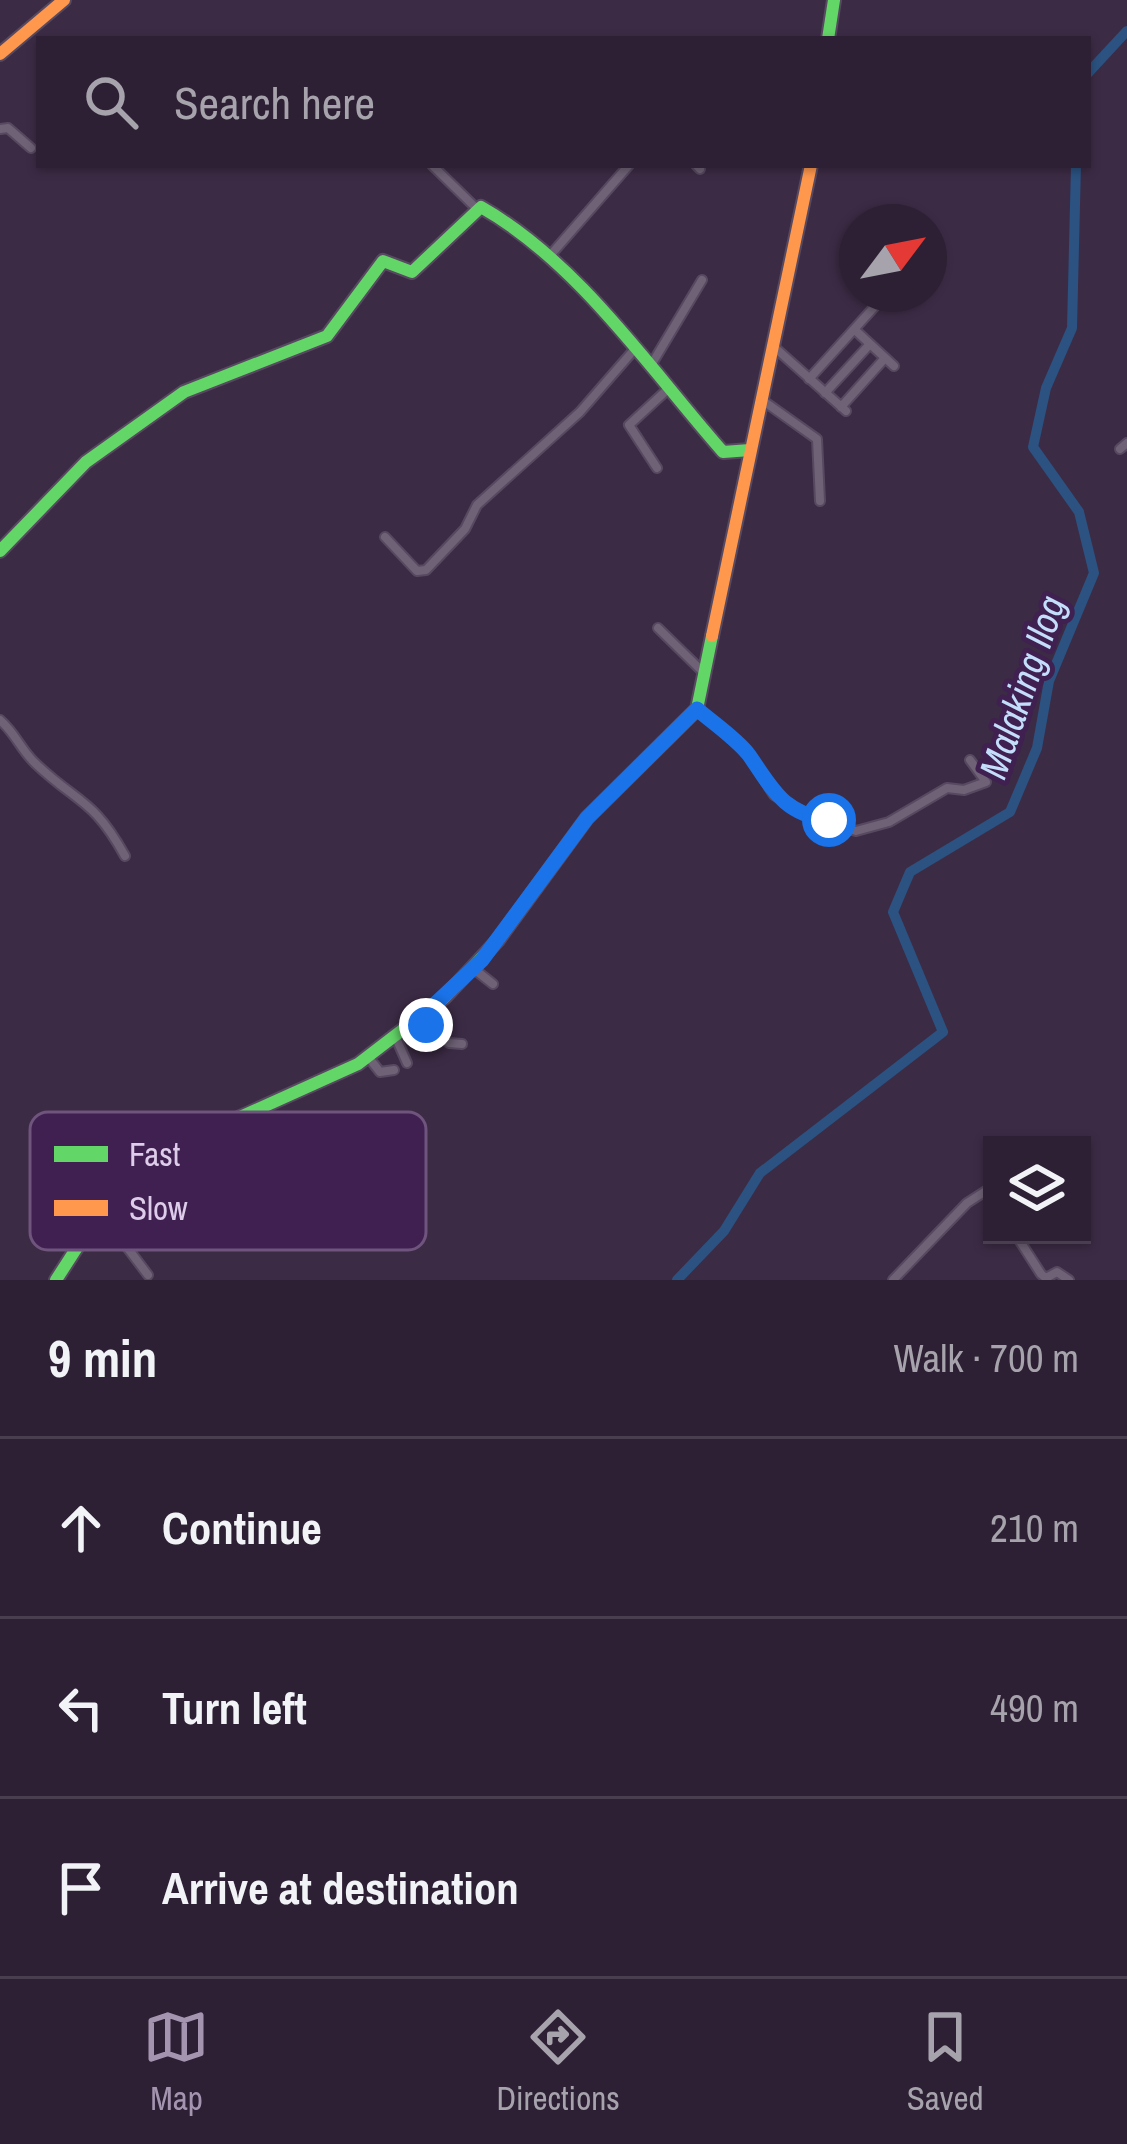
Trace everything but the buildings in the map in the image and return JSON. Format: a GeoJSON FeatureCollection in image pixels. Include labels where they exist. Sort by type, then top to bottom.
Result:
{"type":"FeatureCollection","features":[{"type":"Feature","properties":{"kind":"street"},"geometry":{"type":"LineString","coordinates":[[0,54],[64,0]]}},
{"type":"Feature","properties":{"kind":"street"},"geometry":{"type":"LineString","coordinates":[[828,36],[834,0]]}},
{"type":"Feature","properties":{"kind":"street"},"geometry":{"type":"LineString","coordinates":[[0,129],[8,128],[31,148]]}},
{"type":"Feature","properties":{"kind":"street"},"geometry":{"type":"LineString","coordinates":[[434,168],[477,209],[496,213],[547,259],[723,452],[750,449]]}},
{"type":"Feature","properties":{"kind":"street"},"geometry":{"type":"LineString","coordinates":[[547,259],[626,168]]}},
{"type":"Feature","properties":{"kind":"street"},"geometry":{"type":"LineString","coordinates":[[242,1112],[369,1058],[418,1020],[474,969],[587,818],[697,709],[810,168]]}},
{"type":"Feature","properties":{"kind":"street"},"geometry":{"type":"LineString","coordinates":[[0,551],[103,449],[184,392],[327,336],[383,261],[412,272],[477,209]]}},
{"type":"Feature","properties":{"kind":"street"},"geometry":{"type":"LineString","coordinates":[[650,369],[702,280]]}},
{"type":"Feature","properties":{"kind":"street"},"geometry":{"type":"LineString","coordinates":[[809,379],[870,312]]}},
{"type":"Feature","properties":{"kind":"street"},"geometry":{"type":"LineString","coordinates":[[855,330],[894,365]]}},
{"type":"Feature","properties":{"kind":"street"},"geometry":{"type":"LineString","coordinates":[[825,393],[870,344]]}},
{"type":"Feature","properties":{"kind":"street"},"geometry":{"type":"LineString","coordinates":[[773,346],[844,409],[886,358]]}},
{"type":"Feature","properties":{"kind":"street"},"geometry":{"type":"LineString","coordinates":[[385,536],[417,571],[427,570],[465,529],[477,505],[580,412],[633,351]]}},
{"type":"Feature","properties":{"kind":"street"},"geometry":{"type":"LineString","coordinates":[[657,468],[629,425],[668,389]]}},
{"type":"Feature","properties":{"kind":"street"},"geometry":{"type":"LineString","coordinates":[[762,400],[818,439],[820,501]]}},
{"type":"Feature","properties":{"kind":"street"},"geometry":{"type":"LineString","coordinates":[[658,628],[706,675]]}},
{"type":"Feature","properties":{"kind":"street"},"geometry":{"type":"LineString","coordinates":[[697,709],[747,753],[774,795],[814,818],[856,831],[889,822],[947,788],[973,789],[986,782],[970,760]]}},
{"type":"Feature","properties":{"kind":"street"},"geometry":{"type":"LineString","coordinates":[[0,720],[24,742],[32,761],[103,815],[125,856]]}},
{"type":"Feature","properties":{"kind":"street"},"geometry":{"type":"LineString","coordinates":[[474,969],[493,984]]}},
{"type":"Feature","properties":{"kind":"street"},"geometry":{"type":"LineString","coordinates":[[418,1020],[449,1043],[462,1044]]}},
{"type":"Feature","properties":{"kind":"street"},"geometry":{"type":"LineString","coordinates":[[396,1038],[407,1063]]}},
{"type":"Feature","properties":{"kind":"street"},"geometry":{"type":"LineString","coordinates":[[369,1058],[378,1071],[394,1070]]}},
{"type":"Feature","properties":{"kind":"street"},"geometry":{"type":"LineString","coordinates":[[892,1280],[967,1203],[983,1193]]}},
{"type":"Feature","properties":{"kind":"street"},"geometry":{"type":"LineString","coordinates":[[1022,1244],[1041,1274],[1057,1271],[1069,1280]]}},
{"type":"Feature","properties":{"kind":"street"},"geometry":{"type":"LineString","coordinates":[[56,1280],[73,1250]]}},
{"type":"Feature","properties":{"kind":"street"},"geometry":{"type":"LineString","coordinates":[[129,1250],[148,1275]]}},
{"type":"Feature","properties":{"kind":"waterway"},"geometry":{"type":"LineString","coordinates":[[1091,70],[1127,31]]}},
{"type":"Feature","properties":{"kind":"waterway","name":"Malaking Ilog"},"geometry":{"type":"LineString","coordinates":[[677,1280],[724,1231],[760,1173],[943,1032],[893,912],[910,872],[1010,812],[1037,748],[1049,681],[1094,573],[1079,512],[1033,447],[1046,388],[1072,328],[1076,168]]}},
{"type":"Feature","properties":{"kind":"traffic: fast"},"geometry":{"type":"LineString","coordinates":[[828,36],[834,0]]}},
{"type":"Feature","properties":{"kind":"traffic: fast"},"geometry":{"type":"LineString","coordinates":[[0,551],[86,462],[184,392],[327,336],[383,261],[412,272],[481,207],[516,230],[581,287],[723,452],[750,450]]}},
{"type":"Feature","properties":{"kind":"traffic: fast"},"geometry":{"type":"LineString","coordinates":[[251,1112],[358,1064],[444,998],[498,940],[587,818],[697,709],[712,636]]}},
{"type":"Feature","properties":{"kind":"traffic: fast"},"geometry":{"type":"LineString","coordinates":[[56,1280],[75,1250]]}},
{"type":"Feature","properties":{"kind":"traffic: slow"},"geometry":{"type":"LineString","coordinates":[[0,54],[64,0]]}},
{"type":"Feature","properties":{"kind":"traffic: slow"},"geometry":{"type":"LineString","coordinates":[[712,636],[810,168]]}},
{"type":"Feature","properties":{"kind":"route"},"geometry":{"type":"LineString","coordinates":[[426,1025],[418,1020],[482,960],[587,818],[697,709],[747,753],[774,795],[814,818],[829,820]]}}]}
